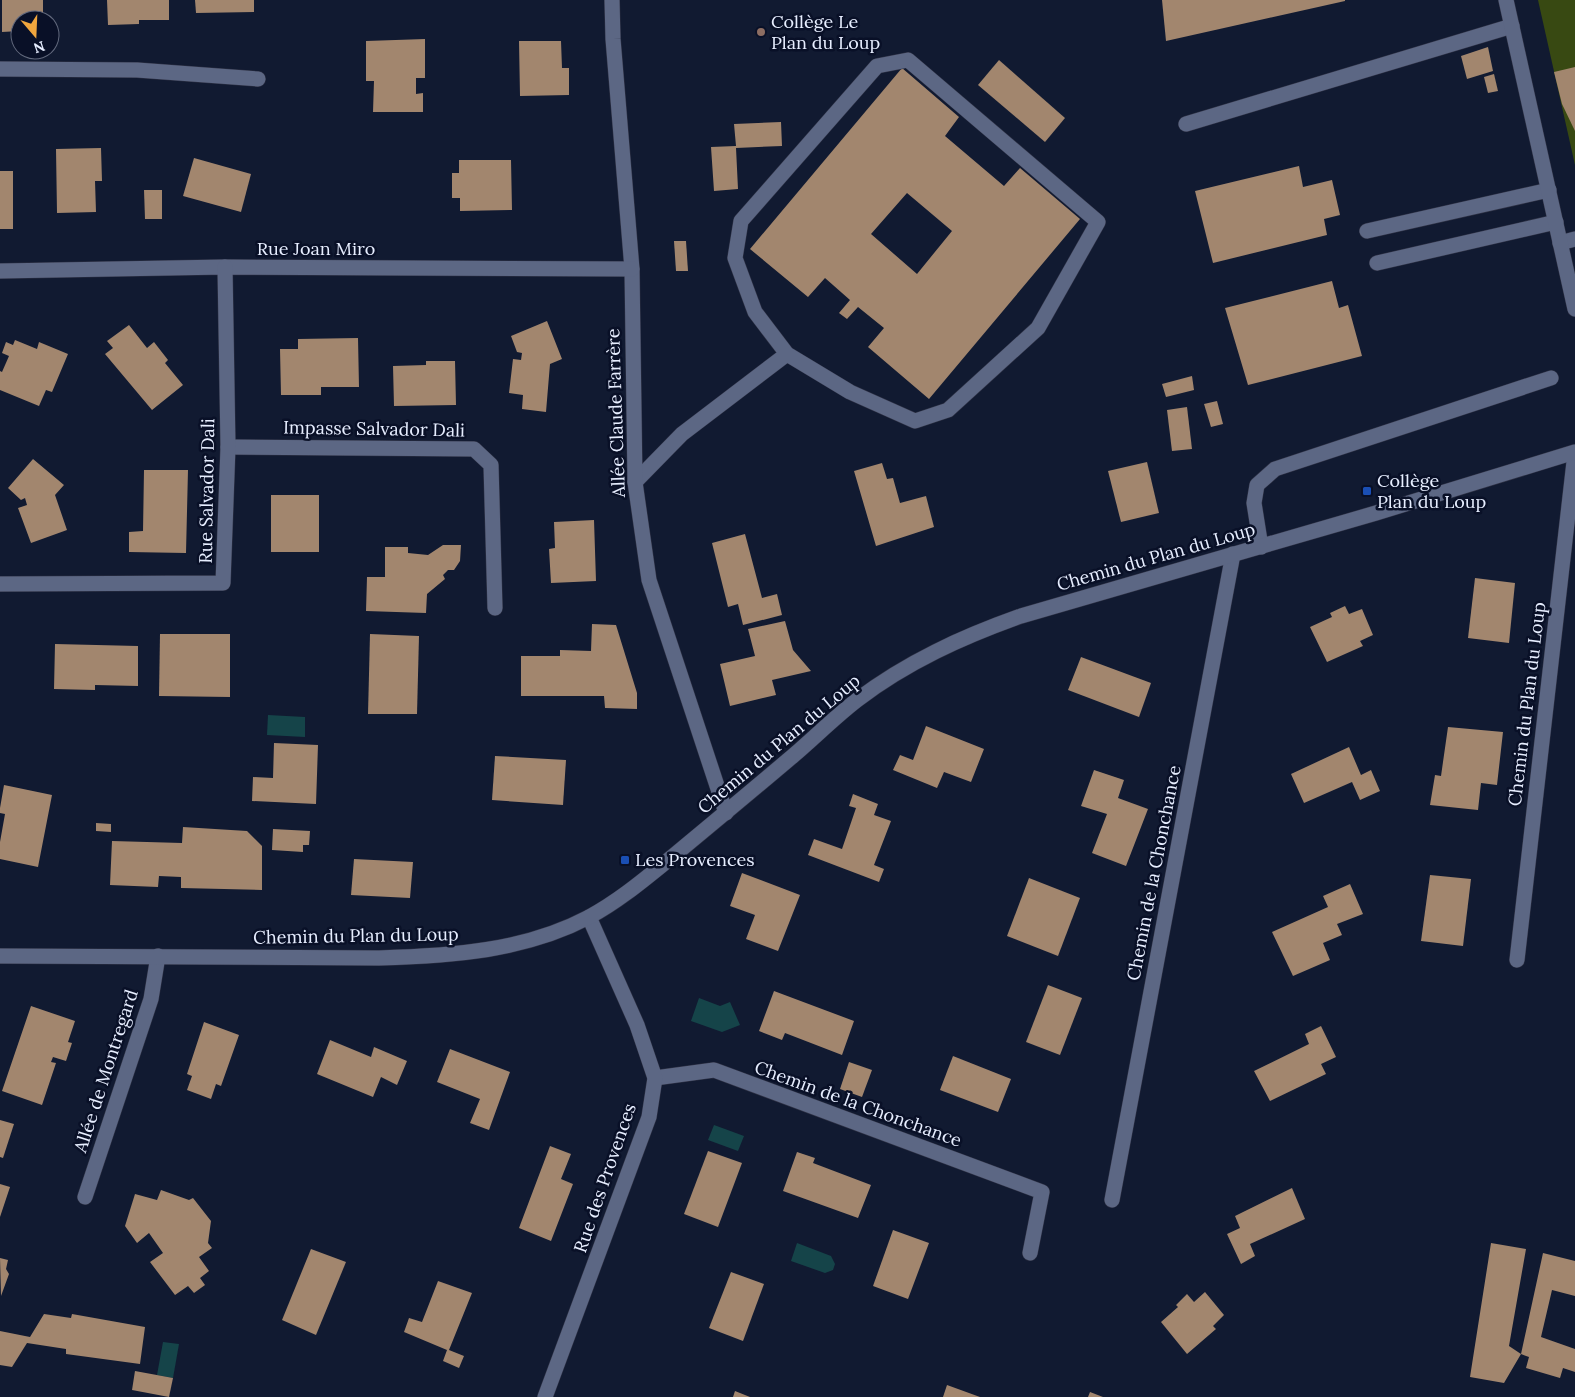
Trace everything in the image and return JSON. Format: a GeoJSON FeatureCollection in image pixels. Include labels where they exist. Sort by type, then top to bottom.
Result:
{"type":"FeatureCollection","features":[{"type":"Feature","properties":{"kind":"street","name":"Allée Claude Farrère"},"geometry":{"type":"LineString","coordinates":[[612,0],[613,39],[632,269],[634,482],[649,580],[726,813]]}},
{"type":"Feature","properties":{"kind":"street"},"geometry":{"type":"LineString","coordinates":[[1506,0],[1556,222],[1568,241],[1574,301]]}},
{"type":"Feature","properties":{"kind":"street"},"geometry":{"type":"LineString","coordinates":[[1186,124],[1512,26]]}},
{"type":"Feature","properties":{"kind":"street"},"geometry":{"type":"LineString","coordinates":[[908,60],[1098,222],[1038,328],[948,410],[915,421],[850,392],[787,354],[756,312],[735,258],[741,221],[878,66],[908,60]]}},
{"type":"Feature","properties":{"kind":"street"},"geometry":{"type":"LineString","coordinates":[[0,69],[136,70],[258,79]]}},
{"type":"Feature","properties":{"kind":"street"},"geometry":{"type":"LineString","coordinates":[[1367,231],[1549,190]]}},
{"type":"Feature","properties":{"kind":"street"},"geometry":{"type":"LineString","coordinates":[[1377,263],[1556,222]]}},
{"type":"Feature","properties":{"kind":"street","name":"Rue Joan Miro"},"geometry":{"type":"LineString","coordinates":[[0,271],[224,267],[632,269]]}},
{"type":"Feature","properties":{"kind":"street","name":"Rue Salvador Dali"},"geometry":{"type":"LineString","coordinates":[[0,584],[223,583],[228,447],[224,267]]}},
{"type":"Feature","properties":{"kind":"street"},"geometry":{"type":"LineString","coordinates":[[634,482],[682,434],[787,354]]}},
{"type":"Feature","properties":{"kind":"street"},"geometry":{"type":"LineString","coordinates":[[1261,547],[1254,502],[1257,485],[1275,469],[1551,378]]}},
{"type":"Feature","properties":{"kind":"street","name":"Impasse Salvador Dali"},"geometry":{"type":"LineString","coordinates":[[228,447],[474,449],[491,465],[495,608]]}},
{"type":"Feature","properties":{"kind":"street","name":"Chemin du Plan du Loup"},"geometry":{"type":"LineString","coordinates":[[0,956],[379,958],[442,956],[495,949],[544,935],[589,917],[644,880],[726,813],[856,700],[912,663],[967,635],[1021,616],[1261,547],[1575,452],[1517,960]]}},
{"type":"Feature","properties":{"kind":"street","name":"Chemin de la Chonchance"},"geometry":{"type":"LineString","coordinates":[[1112,1200],[1233,554]]}},
{"type":"Feature","properties":{"kind":"street","name":"Rue des Provences"},"geometry":{"type":"LineString","coordinates":[[545,1397],[649,1116],[655,1078],[637,1025],[589,917]]}},
{"type":"Feature","properties":{"kind":"street","name":"Allée de Montregard"},"geometry":{"type":"LineString","coordinates":[[85,1196],[151,999],[158,956]]}},
{"type":"Feature","properties":{"kind":"street","name":"Chemin de la Chonchance"},"geometry":{"type":"LineString","coordinates":[[655,1078],[714,1070],[1042,1192],[1030,1253]]}},
{"type":"Feature","properties":{"kind":"green space"},"geometry":{"type":"Polygon","coordinates":[[[1538,0],[1575,0],[1575,165],[1538,0]]]}},
{"type":"Feature","properties":{"kind":"shaded area"},"geometry":{"type":"Polygon","coordinates":[[[268,715],[305,717],[305,737],[267,735],[268,715]]]}},
{"type":"Feature","properties":{"kind":"shaded area"},"geometry":{"type":"Polygon","coordinates":[[[699,998],[720,1006],[730,1002],[740,1025],[722,1032],[691,1021],[699,998]]]}},
{"type":"Feature","properties":{"kind":"shaded area"},"geometry":{"type":"Polygon","coordinates":[[[714,1125],[744,1136],[738,1151],[708,1140],[714,1125]]]}},
{"type":"Feature","properties":{"kind":"shaded area"},"geometry":{"type":"Polygon","coordinates":[[[797,1243],[831,1256],[835,1264],[833,1270],[825,1273],[791,1261],[797,1243]]]}},
{"type":"Feature","properties":{"kind":"shaded area"},"geometry":{"type":"Polygon","coordinates":[[[163,1342],[179,1344],[173,1378],[157,1375],[163,1342]]]}},
{"type":"Feature","properties":{"kind":"building"},"geometry":{"type":"Polygon","coordinates":[[[2,0],[43,0],[43,10],[10,10],[10,32],[2,32],[2,0]]]}},
{"type":"Feature","properties":{"kind":"building"},"geometry":{"type":"Polygon","coordinates":[[[107,0],[169,0],[169,20],[139,20],[139,24],[108,25],[107,0]]]}},
{"type":"Feature","properties":{"kind":"building"},"geometry":{"type":"Polygon","coordinates":[[[195,0],[254,0],[254,12],[196,13],[195,0]]]}},
{"type":"Feature","properties":{"kind":"building"},"geometry":{"type":"Polygon","coordinates":[[[1162,0],[1345,0],[1345,1],[1166,41],[1162,0]]]}},
{"type":"Feature","properties":{"kind":"building"},"geometry":{"type":"Polygon","coordinates":[[[425,39],[425,78],[416,78],[416,94],[423,93],[423,112],[373,112],[374,81],[366,81],[366,41],[425,39]]]}},
{"type":"Feature","properties":{"kind":"building"},"geometry":{"type":"Polygon","coordinates":[[[519,41],[561,41],[562,68],[569,68],[569,95],[520,96],[519,41]]]}},
{"type":"Feature","properties":{"kind":"building"},"geometry":{"type":"Polygon","coordinates":[[[1488,47],[1493,71],[1467,79],[1461,56],[1488,47]]]}},
{"type":"Feature","properties":{"kind":"building"},"geometry":{"type":"Polygon","coordinates":[[[999,60],[1065,118],[1045,142],[978,85],[999,60]]]}},
{"type":"Feature","properties":{"kind":"building"},"geometry":{"type":"Polygon","coordinates":[[[1575,67],[1575,131],[1562,104],[1554,72],[1575,67]]]}},
{"type":"Feature","properties":{"kind":"building"},"geometry":{"type":"Polygon","coordinates":[[[902,68],[959,117],[945,136],[1004,186],[1020,168],[1080,219],[929,399],[868,347],[884,328],[858,307],[847,319],[839,313],[850,300],[825,278],[808,297],[750,249],[902,68]],[[907,193],[871,234],[917,274],[952,231],[907,193]]]}},
{"type":"Feature","properties":{"kind":"building"},"geometry":{"type":"Polygon","coordinates":[[[1494,74],[1498,91],[1488,93],[1484,77],[1494,74]]]}},
{"type":"Feature","properties":{"kind":"building"},"geometry":{"type":"Polygon","coordinates":[[[781,122],[782,146],[736,148],[738,189],[714,191],[711,147],[736,146],[734,124],[781,122]]]}},
{"type":"Feature","properties":{"kind":"building"},"geometry":{"type":"Polygon","coordinates":[[[101,148],[102,181],[95,181],[96,212],[57,213],[56,149],[101,148]]]}},
{"type":"Feature","properties":{"kind":"building"},"geometry":{"type":"Polygon","coordinates":[[[194,158],[251,174],[241,212],[183,196],[194,158]]]}},
{"type":"Feature","properties":{"kind":"building"},"geometry":{"type":"Polygon","coordinates":[[[459,160],[511,160],[512,210],[460,211],[460,198],[452,198],[452,173],[459,173],[459,160]]]}},
{"type":"Feature","properties":{"kind":"building"},"geometry":{"type":"Polygon","coordinates":[[[1299,166],[1303,187],[1332,180],[1340,215],[1324,219],[1327,235],[1213,263],[1195,191],[1299,166]]]}},
{"type":"Feature","properties":{"kind":"building"},"geometry":{"type":"Polygon","coordinates":[[[0,171],[13,171],[13,229],[0,229],[0,171]]]}},
{"type":"Feature","properties":{"kind":"building"},"geometry":{"type":"Polygon","coordinates":[[[144,190],[162,190],[162,219],[145,219],[144,190]]]}},
{"type":"Feature","properties":{"kind":"building"},"geometry":{"type":"Polygon","coordinates":[[[674,241],[686,241],[688,271],[676,271],[674,241]]]}},
{"type":"Feature","properties":{"kind":"building"},"geometry":{"type":"Polygon","coordinates":[[[1332,281],[1339,308],[1348,305],[1362,356],[1248,385],[1225,308],[1332,281]]]}},
{"type":"Feature","properties":{"kind":"building"},"geometry":{"type":"Polygon","coordinates":[[[547,321],[562,359],[550,364],[546,412],[522,409],[523,395],[509,393],[513,359],[521,360],[522,353],[517,352],[511,336],[547,321]]]}},
{"type":"Feature","properties":{"kind":"building"},"geometry":{"type":"Polygon","coordinates":[[[129,325],[147,348],[154,342],[168,360],[165,363],[183,385],[152,410],[105,354],[113,348],[107,341],[129,325]]]}},
{"type":"Feature","properties":{"kind":"building"},"geometry":{"type":"Polygon","coordinates":[[[358,338],[359,387],[321,387],[321,395],[281,395],[280,349],[298,349],[298,339],[358,338]]]}},
{"type":"Feature","properties":{"kind":"building"},"geometry":{"type":"Polygon","coordinates":[[[15,340],[37,349],[39,342],[68,354],[52,392],[46,390],[39,406],[0,390],[0,371],[2,372],[9,356],[2,353],[6,342],[13,345],[15,340]]]}},
{"type":"Feature","properties":{"kind":"building"},"geometry":{"type":"Polygon","coordinates":[[[426,361],[455,361],[456,405],[394,406],[393,366],[426,365],[426,361]]]}},
{"type":"Feature","properties":{"kind":"building"},"geometry":{"type":"Polygon","coordinates":[[[1192,376],[1194,390],[1166,397],[1162,384],[1192,376]]]}},
{"type":"Feature","properties":{"kind":"building"},"geometry":{"type":"Polygon","coordinates":[[[1217,401],[1223,424],[1211,427],[1204,404],[1217,401]]]}},
{"type":"Feature","properties":{"kind":"building"},"geometry":{"type":"Polygon","coordinates":[[[1187,407],[1192,449],[1172,451],[1167,410],[1187,407]]]}},
{"type":"Feature","properties":{"kind":"building"},"geometry":{"type":"Polygon","coordinates":[[[33,459],[64,485],[55,495],[67,530],[31,543],[18,508],[27,505],[25,498],[21,500],[8,488],[33,459]]]}},
{"type":"Feature","properties":{"kind":"building"},"geometry":{"type":"Polygon","coordinates":[[[1147,462],[1159,513],[1121,522],[1108,471],[1147,462]]]}},
{"type":"Feature","properties":{"kind":"building"},"geometry":{"type":"Polygon","coordinates":[[[882,463],[887,479],[893,478],[900,503],[926,496],[934,527],[876,546],[854,471],[882,463]]]}},
{"type":"Feature","properties":{"kind":"building"},"geometry":{"type":"Polygon","coordinates":[[[144,470],[188,470],[186,553],[129,552],[129,532],[143,531],[144,470]]]}},
{"type":"Feature","properties":{"kind":"building"},"geometry":{"type":"Polygon","coordinates":[[[271,495],[319,495],[319,552],[271,552],[271,495]]]}},
{"type":"Feature","properties":{"kind":"building"},"geometry":{"type":"Polygon","coordinates":[[[594,520],[596,581],[551,583],[549,549],[555,548],[554,522],[594,520]]]}},
{"type":"Feature","properties":{"kind":"building"},"geometry":{"type":"Polygon","coordinates":[[[745,534],[762,598],[777,594],[782,615],[743,625],[738,604],[728,607],[712,543],[745,534]]]}},
{"type":"Feature","properties":{"kind":"building"},"geometry":{"type":"Polygon","coordinates":[[[443,545],[461,545],[460,561],[454,570],[448,570],[443,575],[445,579],[427,594],[426,613],[366,611],[367,577],[385,577],[385,547],[408,547],[408,553],[428,555],[443,545]]]}},
{"type":"Feature","properties":{"kind":"building"},"geometry":{"type":"Polygon","coordinates":[[[1475,578],[1515,583],[1509,643],[1468,638],[1475,578]]]}},
{"type":"Feature","properties":{"kind":"building"},"geometry":{"type":"Polygon","coordinates":[[[1345,606],[1349,614],[1362,609],[1373,635],[1360,641],[1363,646],[1327,662],[1310,627],[1332,617],[1330,613],[1345,606]]]}},
{"type":"Feature","properties":{"kind":"building"},"geometry":{"type":"Polygon","coordinates":[[[785,621],[793,650],[811,671],[772,680],[776,695],[730,706],[720,664],[755,656],[748,629],[785,621]]]}},
{"type":"Feature","properties":{"kind":"building"},"geometry":{"type":"Polygon","coordinates":[[[592,624],[616,625],[637,693],[637,709],[605,708],[604,696],[521,696],[521,656],[560,656],[560,650],[591,651],[592,624]]]}},
{"type":"Feature","properties":{"kind":"building"},"geometry":{"type":"Polygon","coordinates":[[[160,634],[230,634],[230,697],[159,696],[160,634]]]}},
{"type":"Feature","properties":{"kind":"building"},"geometry":{"type":"Polygon","coordinates":[[[370,634],[419,636],[417,714],[368,714],[370,634]]]}},
{"type":"Feature","properties":{"kind":"building"},"geometry":{"type":"Polygon","coordinates":[[[55,644],[138,646],[138,686],[95,685],[95,690],[54,689],[55,644]]]}},
{"type":"Feature","properties":{"kind":"building"},"geometry":{"type":"Polygon","coordinates":[[[1081,657],[1151,683],[1139,717],[1068,690],[1081,657]]]}},
{"type":"Feature","properties":{"kind":"building"},"geometry":{"type":"Polygon","coordinates":[[[926,726],[984,749],[971,782],[944,772],[937,788],[893,770],[900,755],[913,760],[926,726]]]}},
{"type":"Feature","properties":{"kind":"building"},"geometry":{"type":"Polygon","coordinates":[[[1448,727],[1503,732],[1497,785],[1481,783],[1478,810],[1430,805],[1435,775],[1441,776],[1448,727]]]}},
{"type":"Feature","properties":{"kind":"building"},"geometry":{"type":"Polygon","coordinates":[[[274,743],[318,745],[316,804],[252,801],[253,777],[273,778],[274,743]]]}},
{"type":"Feature","properties":{"kind":"building"},"geometry":{"type":"Polygon","coordinates":[[[1349,747],[1361,775],[1371,770],[1380,791],[1360,800],[1352,782],[1304,803],[1291,774],[1349,747]]]}},
{"type":"Feature","properties":{"kind":"building"},"geometry":{"type":"Polygon","coordinates":[[[495,756],[566,760],[563,805],[492,800],[495,756]]]}},
{"type":"Feature","properties":{"kind":"building"},"geometry":{"type":"Polygon","coordinates":[[[1094,770],[1124,780],[1118,798],[1148,809],[1126,866],[1092,853],[1107,814],[1081,806],[1094,770]]]}},
{"type":"Feature","properties":{"kind":"building"},"geometry":{"type":"Polygon","coordinates":[[[4,785],[52,795],[38,867],[0,859],[0,842],[5,814],[0,813],[0,808],[4,785]]]}},
{"type":"Feature","properties":{"kind":"building"},"geometry":{"type":"Polygon","coordinates":[[[853,794],[878,804],[874,815],[891,821],[874,865],[884,869],[879,882],[808,855],[814,839],[842,849],[856,808],[849,806],[853,794]]]}},
{"type":"Feature","properties":{"kind":"building"},"geometry":{"type":"Polygon","coordinates":[[[96,823],[111,824],[111,832],[96,831],[96,823]]]}},
{"type":"Feature","properties":{"kind":"building"},"geometry":{"type":"Polygon","coordinates":[[[183,827],[247,831],[262,846],[262,890],[181,888],[181,877],[159,876],[158,887],[110,885],[112,841],[182,843],[183,827]]]}},
{"type":"Feature","properties":{"kind":"building"},"geometry":{"type":"Polygon","coordinates":[[[273,829],[310,831],[309,845],[303,845],[303,852],[272,850],[273,829]]]}},
{"type":"Feature","properties":{"kind":"building"},"geometry":{"type":"Polygon","coordinates":[[[354,859],[413,862],[410,898],[351,895],[354,859]]]}},
{"type":"Feature","properties":{"kind":"building"},"geometry":{"type":"Polygon","coordinates":[[[742,873],[800,895],[778,951],[746,939],[755,915],[730,906],[742,873]]]}},
{"type":"Feature","properties":{"kind":"building"},"geometry":{"type":"Polygon","coordinates":[[[1430,875],[1471,879],[1463,946],[1421,941],[1430,875]]]}},
{"type":"Feature","properties":{"kind":"building"},"geometry":{"type":"Polygon","coordinates":[[[1029,878],[1080,898],[1058,956],[1007,936],[1029,878]]]}},
{"type":"Feature","properties":{"kind":"building"},"geometry":{"type":"Polygon","coordinates":[[[1350,884],[1363,914],[1337,924],[1342,935],[1323,943],[1330,960],[1293,976],[1272,932],[1328,907],[1323,896],[1350,884]]]}},
{"type":"Feature","properties":{"kind":"building"},"geometry":{"type":"Polygon","coordinates":[[[1048,985],[1082,998],[1060,1055],[1026,1042],[1048,985]]]}},
{"type":"Feature","properties":{"kind":"building"},"geometry":{"type":"Polygon","coordinates":[[[774,991],[854,1021],[842,1055],[785,1033],[782,1040],[759,1031],[774,991]]]}},
{"type":"Feature","properties":{"kind":"building"},"geometry":{"type":"Polygon","coordinates":[[[31,1006],[75,1021],[68,1042],[72,1043],[66,1061],[53,1057],[51,1062],[56,1063],[42,1105],[2,1091],[31,1006]]]}},
{"type":"Feature","properties":{"kind":"building"},"geometry":{"type":"Polygon","coordinates":[[[204,1022],[239,1035],[221,1086],[216,1084],[211,1099],[187,1090],[192,1076],[187,1074],[204,1022]]]}},
{"type":"Feature","properties":{"kind":"building"},"geometry":{"type":"Polygon","coordinates":[[[1321,1026],[1336,1057],[1321,1064],[1326,1074],[1270,1101],[1254,1071],[1309,1044],[1305,1034],[1321,1026]]]}},
{"type":"Feature","properties":{"kind":"building"},"geometry":{"type":"Polygon","coordinates":[[[330,1040],[371,1057],[374,1047],[407,1061],[397,1085],[381,1077],[373,1097],[317,1074],[330,1040]]]}},
{"type":"Feature","properties":{"kind":"building"},"geometry":{"type":"Polygon","coordinates":[[[450,1049],[510,1072],[489,1130],[470,1123],[480,1099],[437,1082],[450,1049]]]}},
{"type":"Feature","properties":{"kind":"building"},"geometry":{"type":"Polygon","coordinates":[[[953,1056],[1011,1079],[998,1112],[940,1090],[953,1056]]]}},
{"type":"Feature","properties":{"kind":"building"},"geometry":{"type":"Polygon","coordinates":[[[849,1062],[872,1070],[862,1097],[840,1089],[849,1062]]]}},
{"type":"Feature","properties":{"kind":"building"},"geometry":{"type":"Polygon","coordinates":[[[0,1120],[14,1124],[3,1158],[0,1157],[0,1120]]]}},
{"type":"Feature","properties":{"kind":"building"},"geometry":{"type":"Polygon","coordinates":[[[550,1146],[571,1154],[561,1179],[573,1184],[551,1241],[519,1228],[550,1146]]]}},
{"type":"Feature","properties":{"kind":"building"},"geometry":{"type":"Polygon","coordinates":[[[708,1151],[742,1163],[718,1227],[684,1214],[708,1151]]]}},
{"type":"Feature","properties":{"kind":"building"},"geometry":{"type":"Polygon","coordinates":[[[797,1152],[815,1158],[813,1163],[871,1185],[858,1218],[783,1191],[797,1152]]]}},
{"type":"Feature","properties":{"kind":"building"},"geometry":{"type":"Polygon","coordinates":[[[0,1184],[10,1187],[0,1217],[0,1184]]]}},
{"type":"Feature","properties":{"kind":"building"},"geometry":{"type":"Polygon","coordinates":[[[1292,1188],[1305,1219],[1250,1244],[1255,1256],[1241,1264],[1227,1234],[1240,1228],[1235,1216],[1292,1188]]]}},
{"type":"Feature","properties":{"kind":"building"},"geometry":{"type":"Polygon","coordinates":[[[161,1190],[189,1200],[193,1198],[211,1221],[208,1243],[212,1248],[199,1257],[209,1271],[200,1278],[205,1285],[194,1293],[188,1286],[175,1295],[150,1262],[163,1253],[149,1233],[137,1243],[125,1226],[135,1194],[157,1200],[161,1190]]]}},
{"type":"Feature","properties":{"kind":"building"},"geometry":{"type":"Polygon","coordinates":[[[893,1230],[929,1243],[908,1299],[873,1286],[893,1230]]]}},
{"type":"Feature","properties":{"kind":"building"},"geometry":{"type":"Polygon","coordinates":[[[1491,1243],[1526,1249],[1509,1346],[1521,1354],[1504,1383],[1470,1377],[1491,1243]]]}},
{"type":"Feature","properties":{"kind":"building"},"geometry":{"type":"Polygon","coordinates":[[[311,1249],[346,1262],[316,1335],[282,1320],[311,1249]]]}},
{"type":"Feature","properties":{"kind":"building"},"geometry":{"type":"Polygon","coordinates":[[[1543,1253],[1575,1261],[1575,1296],[1552,1290],[1541,1337],[1575,1349],[1575,1372],[1563,1368],[1560,1378],[1526,1368],[1529,1357],[1521,1354],[1543,1253]]]}},
{"type":"Feature","properties":{"kind":"building"},"geometry":{"type":"Polygon","coordinates":[[[0,1258],[8,1260],[6,1269],[9,1274],[1,1296],[0,1258]]]}},
{"type":"Feature","properties":{"kind":"building"},"geometry":{"type":"Polygon","coordinates":[[[731,1272],[764,1284],[743,1341],[709,1328],[731,1272]]]}},
{"type":"Feature","properties":{"kind":"building"},"geometry":{"type":"Polygon","coordinates":[[[438,1281],[472,1293],[449,1350],[464,1356],[459,1368],[443,1361],[447,1350],[404,1332],[409,1318],[422,1322],[438,1281]]]}},
{"type":"Feature","properties":{"kind":"building"},"geometry":{"type":"Polygon","coordinates":[[[1205,1292],[1224,1315],[1213,1326],[1216,1329],[1187,1354],[1161,1322],[1178,1307],[1176,1305],[1187,1294],[1194,1302],[1205,1292]]]}},
{"type":"Feature","properties":{"kind":"building"},"geometry":{"type":"Polygon","coordinates":[[[44,1314],[71,1318],[72,1314],[145,1327],[140,1364],[66,1354],[66,1349],[27,1343],[12,1367],[0,1365],[0,1331],[30,1337],[44,1314]]]}},
{"type":"Feature","properties":{"kind":"building"},"geometry":{"type":"Polygon","coordinates":[[[135,1371],[173,1378],[169,1397],[132,1390],[135,1371]]]}},
{"type":"Feature","properties":{"kind":"building"},"geometry":{"type":"Polygon","coordinates":[[[947,1385],[980,1397],[943,1397],[947,1385]]]}},
{"type":"Feature","properties":{"kind":"building"},"geometry":{"type":"Polygon","coordinates":[[[735,1391],[750,1397],[733,1397],[735,1391]]]}},
{"type":"Feature","properties":{"kind":"building"},"geometry":{"type":"Polygon","coordinates":[[[1090,1392],[1103,1397],[1088,1397],[1090,1392]]]}},
{"type":"Feature","properties":{"kind":"place","name":"Collège Le Plan du Loup"},"geometry":{"type":"Point","coordinates":[761,32]}},
{"type":"Feature","properties":{"kind":"place","name":"Collège Plan du Loup"},"geometry":{"type":"Point","coordinates":[1367,491]}},
{"type":"Feature","properties":{"kind":"place","name":"Les Provences"},"geometry":{"type":"Point","coordinates":[625,860]}}]}
